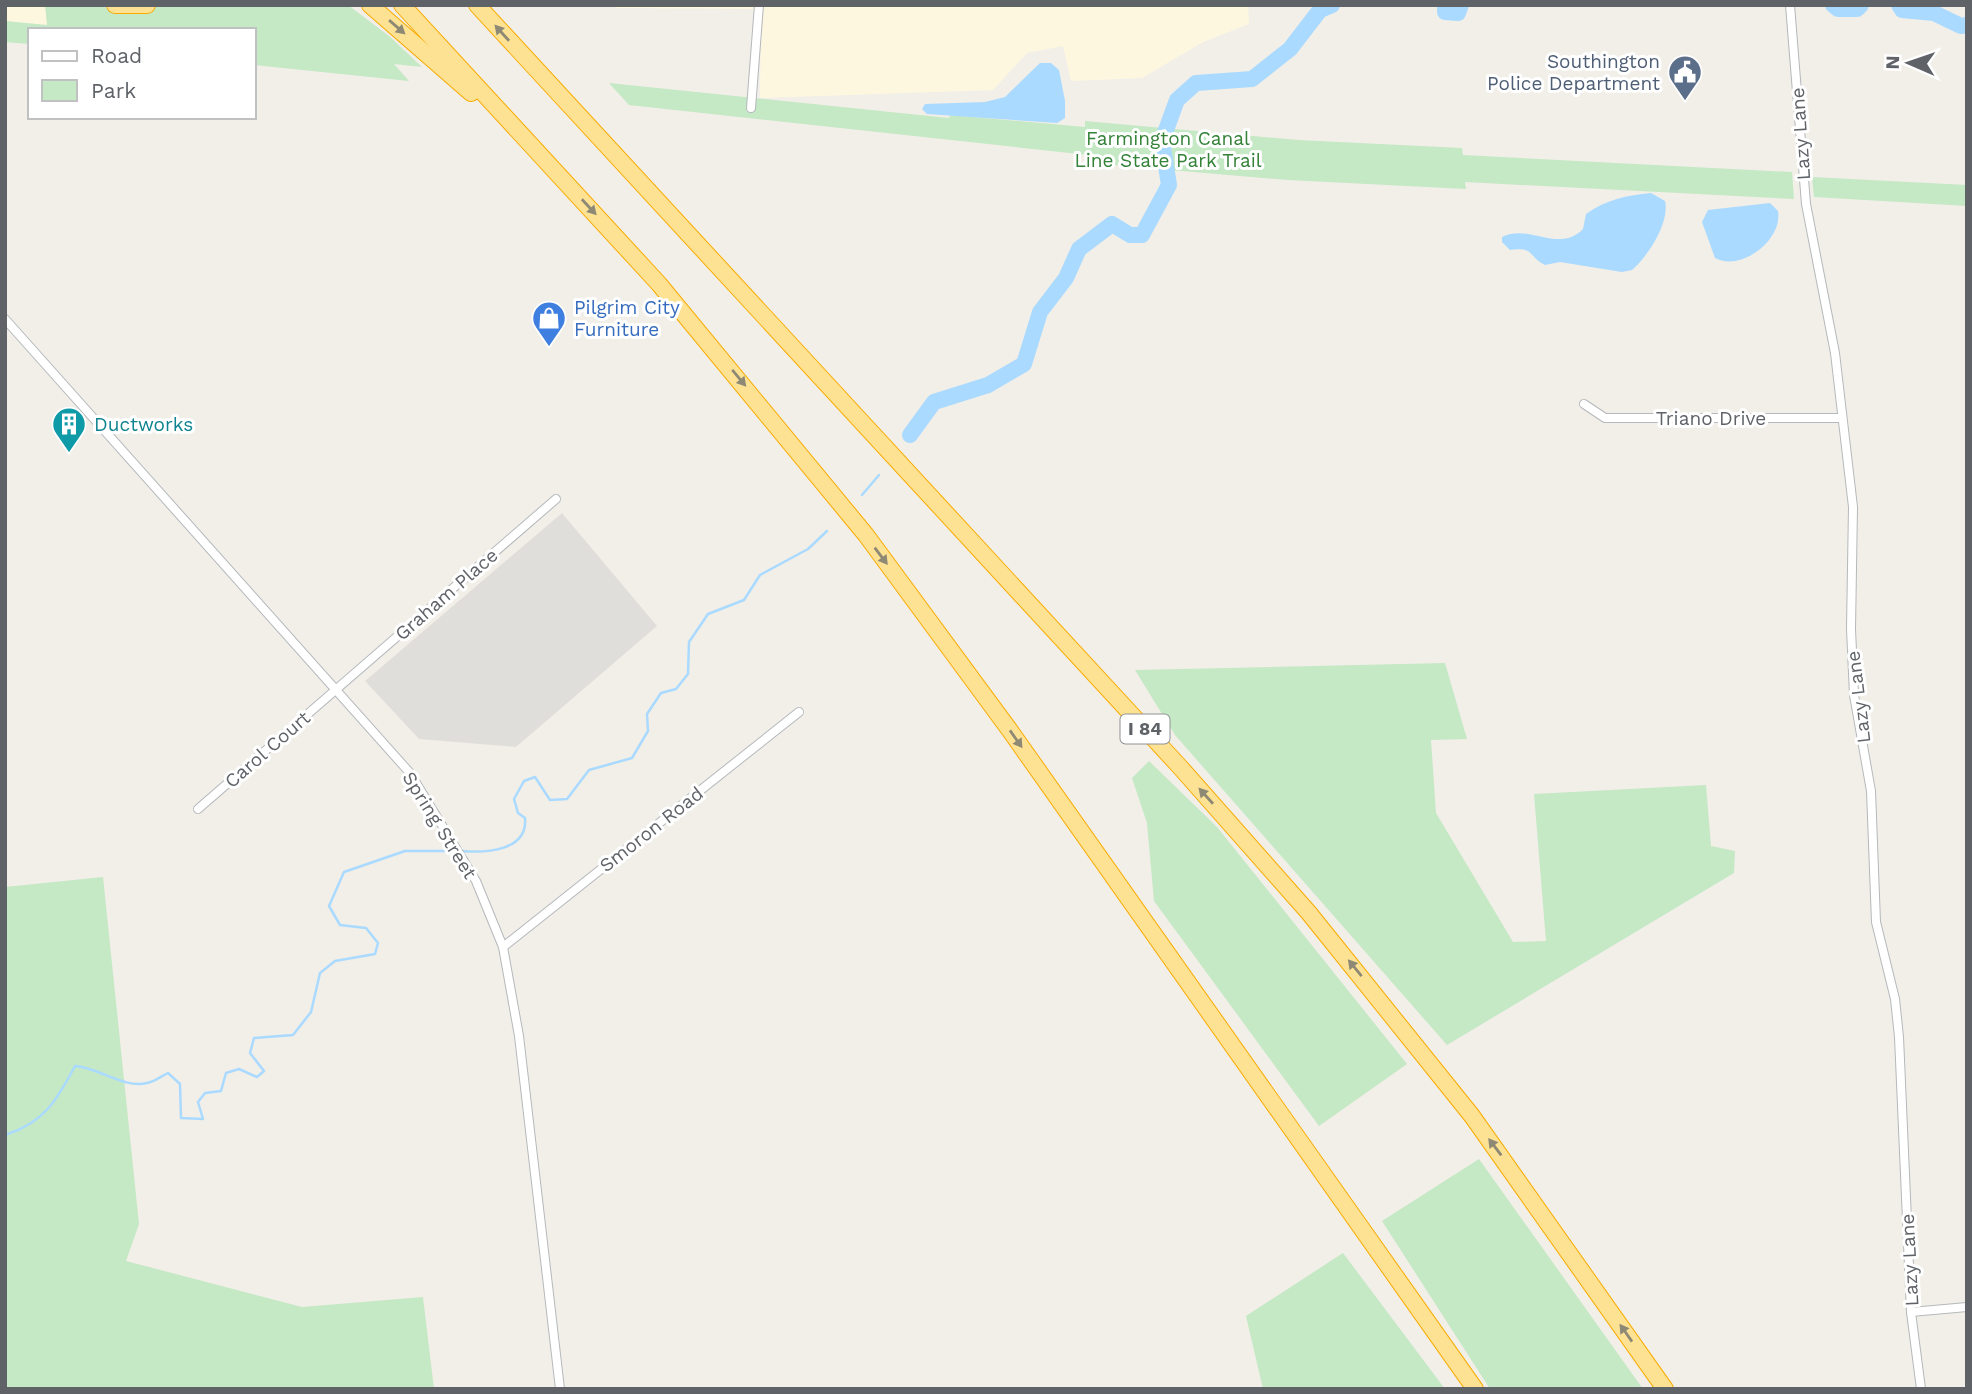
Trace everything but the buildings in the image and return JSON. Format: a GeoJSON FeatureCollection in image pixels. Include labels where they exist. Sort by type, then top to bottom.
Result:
{"type":"FeatureCollection","features":[{"type":"Feature","properties":{"kind":"highway"},"geometry":{"type":"LineString","coordinates":[[115,5],[147,5]]}},
{"type":"Feature","properties":{"kind":"highway"},"geometry":{"type":"LineString","coordinates":[[370,5],[486,103],[570,187],[720,356],[891,568],[1003,721],[1475,1389]]}},
{"type":"Feature","properties":{"kind":"highway"},"geometry":{"type":"LineString","coordinates":[[402,5],[486,103]]}},
{"type":"Feature","properties":{"kind":"highway","name":"I 84"},"geometry":{"type":"LineString","coordinates":[[477,5],[1180,766],[1309,913],[1480,1127],[1665,1389]]}},
{"type":"Feature","properties":{"kind":"street"},"geometry":{"type":"LineString","coordinates":[[751,108],[759,5]]}},
{"type":"Feature","properties":{"kind":"street","name":"Lazy Lane"},"geometry":{"type":"LineString","coordinates":[[1790,5],[1805,204],[1835,353],[1853,506],[1851,629],[1854,695],[1871,791],[1876,922],[1895,999],[1899,1037],[1911,1312],[1921,1389]]}},
{"type":"Feature","properties":{"kind":"street","name":"Spring Street"},"geometry":{"type":"LineString","coordinates":[[5,319],[410,773],[464,859],[503,947],[519,1036],[560,1389]]}},
{"type":"Feature","properties":{"kind":"street","name":"Triano Drive"},"geometry":{"type":"LineString","coordinates":[[1584,404],[1605,418],[1842,418]]}},
{"type":"Feature","properties":{"kind":"street","name":"Graham Place"},"geometry":{"type":"LineString","coordinates":[[336,690],[556,499]]}},
{"type":"Feature","properties":{"kind":"street","name":"Carol Court"},"geometry":{"type":"LineString","coordinates":[[198,809],[336,690]]}},
{"type":"Feature","properties":{"kind":"street","name":"Smoron Road"},"geometry":{"type":"LineString","coordinates":[[503,947],[799,712]]}},
{"type":"Feature","properties":{"kind":"street"},"geometry":{"type":"LineString","coordinates":[[1911,1312],[1967,1307]]}},
{"type":"Feature","properties":{"kind":"shaded area"},"geometry":{"type":"Polygon","coordinates":[[[5,5],[45,5],[48,25],[5,21],[5,5]]]}},
{"type":"Feature","properties":{"kind":"shaded area"},"geometry":{"type":"Polygon","coordinates":[[[616,5],[1248,5],[1249,24],[1203,42],[1142,78],[1071,81],[1063,46],[1027,53],[993,90],[760,98],[761,9],[616,8],[616,5]]]}},
{"type":"Feature","properties":{"kind":"shaded area"},"geometry":{"type":"Polygon","coordinates":[[[562,513],[657,626],[516,747],[419,739],[365,681],[562,513]]]}},
{"type":"Feature","properties":{"kind":"green space"},"geometry":{"type":"Polygon","coordinates":[[[45,5],[93,5],[125,11],[171,5],[348,5],[389,36],[422,67],[394,64],[409,81],[256,65],[256,28],[28,28],[28,44],[5,42],[5,21],[47,25],[45,5]]]}},
{"type":"Feature","properties":{"kind":"green space","name":"Farmington Canal Line State Park Trail"},"geometry":{"type":"Polygon","coordinates":[[[609,83],[949,118],[950,115],[1085,127],[1085,121],[1298,140],[1462,148],[1463,155],[1792,172],[1794,199],[1465,182],[1466,189],[1288,180],[1089,163],[1088,155],[629,105],[609,83]]]}},
{"type":"Feature","properties":{"kind":"green space"},"geometry":{"type":"Polygon","coordinates":[[[1812,177],[1967,185],[1967,206],[1814,197],[1812,177]]]}},
{"type":"Feature","properties":{"kind":"green space"},"geometry":{"type":"Polygon","coordinates":[[[1445,663],[1467,739],[1431,740],[1436,813],[1513,942],[1546,941],[1534,794],[1706,785],[1711,846],[1735,851],[1734,873],[1447,1045],[1175,735],[1135,670],[1445,663]]]}},
{"type":"Feature","properties":{"kind":"green space"},"geometry":{"type":"Polygon","coordinates":[[[1149,761],[1217,827],[1407,1064],[1319,1126],[1154,901],[1147,823],[1132,778],[1149,761]]]}},
{"type":"Feature","properties":{"kind":"green space"},"geometry":{"type":"Polygon","coordinates":[[[103,877],[139,1224],[126,1261],[302,1307],[423,1297],[434,1389],[5,1389],[5,887],[103,877]]]}},
{"type":"Feature","properties":{"kind":"green space"},"geometry":{"type":"Polygon","coordinates":[[[1479,1159],[1643,1389],[1490,1389],[1382,1221],[1479,1159]]]}},
{"type":"Feature","properties":{"kind":"green space"},"geometry":{"type":"Polygon","coordinates":[[[1343,1253],[1445,1389],[1263,1389],[1246,1316],[1343,1253]]]}},
{"type":"Feature","properties":{"kind":"water"},"geometry":{"type":"Polygon","coordinates":[[[1040,63],[1051,63],[1059,70],[1065,101],[1065,118],[1057,123],[927,114],[922,109],[925,104],[985,102],[1005,97],[1040,63]]]}},
{"type":"Feature","properties":{"kind":"water"},"geometry":{"type":"Polygon","coordinates":[[[1651,193],[1665,201],[1664,219],[1651,248],[1632,270],[1622,272],[1560,262],[1545,265],[1527,251],[1510,250],[1502,242],[1502,237],[1523,233],[1554,239],[1574,236],[1583,229],[1586,214],[1593,209],[1617,199],[1651,193]]]}},
{"type":"Feature","properties":{"kind":"water"},"geometry":{"type":"Polygon","coordinates":[[[1770,203],[1778,211],[1778,222],[1774,233],[1758,251],[1737,261],[1715,258],[1702,222],[1708,210],[1770,203]]]}},
{"type":"Feature","properties":{"kind":"waterway"},"geometry":{"type":"LineString","coordinates":[[910,435],[934,402],[988,385],[1024,364],[1040,312],[1066,278],[1079,249],[1112,224],[1130,235],[1142,235],[1169,185],[1162,141],[1177,100],[1196,83],[1252,79],[1290,49],[1320,10],[1332,5]]}},
{"type":"Feature","properties":{"kind":"waterway"},"geometry":{"type":"LineString","coordinates":[[1445,5],[1445,12],[1458,13],[1461,5]]}},
{"type":"Feature","properties":{"kind":"waterway"},"geometry":{"type":"LineString","coordinates":[[1833,5],[1838,9],[1857,9],[1861,5]]}},
{"type":"Feature","properties":{"kind":"waterway"},"geometry":{"type":"LineString","coordinates":[[1899,5],[1902,10],[1934,13],[1961,26],[1967,25]]}},
{"type":"Feature","properties":{"kind":"waterway"},"geometry":{"type":"LineString","coordinates":[[862,495],[879,475]]}},
{"type":"Feature","properties":{"kind":"waterway"},"geometry":{"type":"LineString","coordinates":[[462,851],[504,848],[520,837],[525,818],[518,813],[514,799],[524,781],[535,777],[550,800],[567,799],[589,770],[632,758],[648,731],[647,714],[661,693],[676,689],[688,674],[689,642],[708,614],[744,600],[760,575],[808,549],[827,531]]}},
{"type":"Feature","properties":{"kind":"waterway"},"geometry":{"type":"LineString","coordinates":[[5,1135],[40,1117],[55,1100],[75,1066],[138,1084],[147,1083],[168,1073],[180,1084],[181,1118],[203,1119],[198,1102],[205,1093],[221,1091],[226,1073],[239,1069],[257,1077],[264,1071],[250,1053],[254,1038],[293,1035],[311,1012],[320,973],[335,961],[375,954],[378,943],[366,928],[340,925],[329,906],[344,872],[405,851],[455,851]]}},
{"type":"Feature","properties":{"kind":"place","name":"Southington Police Department"},"geometry":{"type":"Point","coordinates":[1685,102]}},
{"type":"Feature","properties":{"kind":"place","name":"Pilgrim City Furniture"},"geometry":{"type":"Point","coordinates":[549,348]}},
{"type":"Feature","properties":{"kind":"place","name":"Ductworks"},"geometry":{"type":"Point","coordinates":[69,454]}}]}
